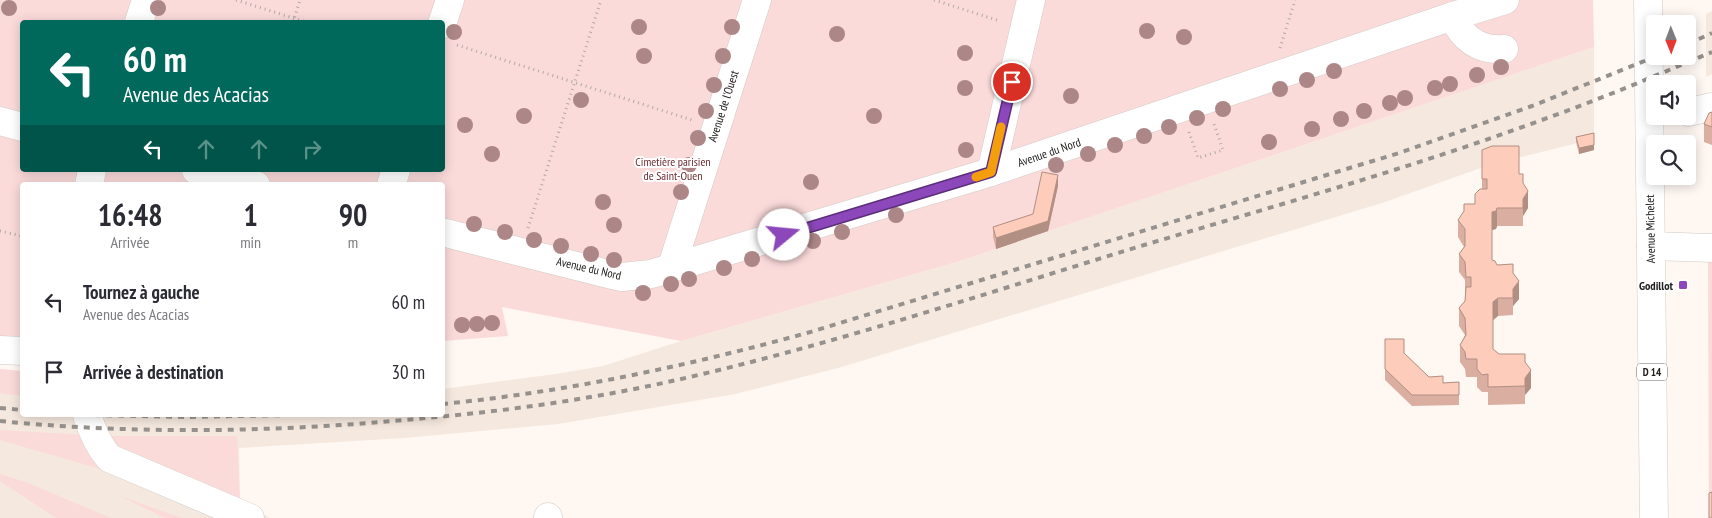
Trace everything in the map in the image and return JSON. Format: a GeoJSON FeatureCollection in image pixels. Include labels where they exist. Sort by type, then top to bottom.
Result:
{"type":"FeatureCollection","features":[{"type":"Feature","properties":{"kind":"main road"},"geometry":{"type":"LineString","coordinates":[[139,20],[146,0]]}},
{"type":"Feature","properties":{"kind":"main road"},"geometry":{"type":"LineString","coordinates":[[447,34],[450,0]]}},
{"type":"Feature","properties":{"kind":"main road","name":"Avenue de l'Ouest"},"geometry":{"type":"LineString","coordinates":[[671,269],[756,0]]}},
{"type":"Feature","properties":{"kind":"main road"},"geometry":{"type":"LineString","coordinates":[[991,172],[1031,0]]}},
{"type":"Feature","properties":{"kind":"main road","name":"Avenue du Nord"},"geometry":{"type":"LineString","coordinates":[[445,233],[622,277],[651,274],[991,172],[1505,0]]}},
{"type":"Feature","properties":{"kind":"main road","name":"Avenue Michelet"},"geometry":{"type":"LineString","coordinates":[[1648,0],[1654,75]]}},
{"type":"Feature","properties":{"kind":"main road"},"geometry":{"type":"LineString","coordinates":[[1453,16],[1456,24],[1470,41],[1481,47],[1504,49]]}},
{"type":"Feature","properties":{"kind":"main road"},"geometry":{"type":"LineString","coordinates":[[1696,110],[1712,107]]}},
{"type":"Feature","properties":{"kind":"main road"},"geometry":{"type":"LineString","coordinates":[[0,121],[20,126]]}},
{"type":"Feature","properties":{"kind":"main road","name":"Avenue Michelet"},"geometry":{"type":"LineString","coordinates":[[1654,518],[1651,246],[1658,125]]}},
{"type":"Feature","properties":{"kind":"main road"},"geometry":{"type":"LineString","coordinates":[[204,172],[244,182]]}},
{"type":"Feature","properties":{"kind":"main road"},"geometry":{"type":"LineString","coordinates":[[1651,246],[1712,248]]}},
{"type":"Feature","properties":{"kind":"main road"},"geometry":{"type":"LineString","coordinates":[[0,350],[20,352]]}},
{"type":"Feature","properties":{"kind":"main road"},"geometry":{"type":"LineString","coordinates":[[87,417],[94,436],[109,458],[250,518]]}},
{"type":"Feature","properties":{"kind":"path"},"geometry":{"type":"LineString","coordinates":[[236,0],[291,20]]}},
{"type":"Feature","properties":{"kind":"path"},"geometry":{"type":"LineString","coordinates":[[294,20],[300,0]]}},
{"type":"Feature","properties":{"kind":"path"},"geometry":{"type":"LineString","coordinates":[[520,252],[601,0]]}},
{"type":"Feature","properties":{"kind":"path"},"geometry":{"type":"LineString","coordinates":[[934,0],[1024,28]]}},
{"type":"Feature","properties":{"kind":"path"},"geometry":{"type":"LineString","coordinates":[[1286,72],[1279,51],[1295,0]]}},
{"type":"Feature","properties":{"kind":"path"},"geometry":{"type":"LineString","coordinates":[[447,34],[575,82],[716,128]]}},
{"type":"Feature","properties":{"kind":"path"},"geometry":{"type":"LineString","coordinates":[[1194,103],[1223,150],[1198,158],[1194,103]]}},
{"type":"Feature","properties":{"kind":"path"},"geometry":{"type":"LineString","coordinates":[[0,231],[20,236]]}},
{"type":"Feature","properties":{"kind":"shaded area"},"geometry":{"type":"Polygon","coordinates":[[[1712,11],[1712,74],[1706,77],[1706,14],[1712,11]]]}},
{"type":"Feature","properties":{"kind":"shaded area"},"geometry":{"type":"Polygon","coordinates":[[[1594,47],[1594,139],[1492,164],[1385,202],[838,368],[735,394],[558,424],[404,438],[239,448],[240,500],[270,518],[0,518],[0,387],[20,389],[20,417],[445,417],[445,389],[603,366],[681,341],[960,261],[1594,47]]]}},
{"type":"Feature","properties":{"kind":"green space","name":"Cimetière parisien de Saint-Ouen"},"geometry":{"type":"Polygon","coordinates":[[[0,0],[1593,0],[1594,47],[960,261],[681,341],[502,307],[508,336],[445,341],[445,182],[20,182],[20,344],[0,342],[0,0]]]}},
{"type":"Feature","properties":{"kind":"green space"},"geometry":{"type":"Polygon","coordinates":[[[1708,256],[1712,258],[1712,513],[1709,515],[1708,256]]]}},
{"type":"Feature","properties":{"kind":"green space"},"geometry":{"type":"Polygon","coordinates":[[[0,369],[20,371],[20,396],[0,393],[0,369]]]}},
{"type":"Feature","properties":{"kind":"green space"},"geometry":{"type":"Polygon","coordinates":[[[0,430],[85,435],[104,470],[0,440],[0,430]]]}},
{"type":"Feature","properties":{"kind":"green space"},"geometry":{"type":"Polygon","coordinates":[[[106,436],[237,436],[240,500],[123,458],[106,436]]]}},
{"type":"Feature","properties":{"kind":"green space"},"geometry":{"type":"Polygon","coordinates":[[[0,474],[28,483],[111,518],[56,518],[0,481],[0,474]]]}},
{"type":"Feature","properties":{"kind":"green space"},"geometry":{"type":"Polygon","coordinates":[[[120,496],[182,518],[165,518],[120,496]]]}},
{"type":"Feature","properties":{"kind":"building"},"geometry":{"type":"Polygon","coordinates":[[[1712,112],[1712,127],[1704,124],[1709,113],[1712,112]]]}},
{"type":"Feature","properties":{"kind":"building"},"geometry":{"type":"Polygon","coordinates":[[[1594,133],[1594,145],[1579,148],[1576,137],[1594,133]]]}},
{"type":"Feature","properties":{"kind":"building"},"geometry":{"type":"Polygon","coordinates":[[[1492,146],[1519,146],[1519,174],[1523,174],[1523,183],[1528,191],[1523,199],[1523,208],[1497,208],[1496,211],[1492,212],[1492,260],[1497,265],[1513,264],[1513,273],[1519,281],[1513,289],[1513,298],[1498,298],[1493,302],[1493,349],[1499,354],[1525,354],[1525,362],[1531,370],[1525,378],[1525,386],[1488,387],[1488,374],[1482,375],[1477,369],[1477,359],[1466,359],[1465,352],[1460,345],[1466,335],[1465,318],[1459,308],[1465,301],[1466,287],[1471,287],[1471,277],[1466,277],[1465,262],[1459,254],[1465,246],[1465,229],[1458,220],[1464,211],[1464,204],[1475,204],[1475,194],[1480,189],[1487,189],[1487,179],[1482,179],[1482,150],[1492,146]]]}},
{"type":"Feature","properties":{"kind":"building"},"geometry":{"type":"Polygon","coordinates":[[[1042,172],[1058,175],[1048,221],[996,238],[993,227],[1033,214],[1042,172]]]}},
{"type":"Feature","properties":{"kind":"building"},"geometry":{"type":"Polygon","coordinates":[[[1385,339],[1404,339],[1404,353],[1429,377],[1443,376],[1443,383],[1459,382],[1459,395],[1412,395],[1385,369],[1385,339]]]}},
{"type":"Feature","properties":{"kind":"building"},"geometry":{"type":"Polygon","coordinates":[[[1712,492],[1712,518],[1709,518],[1709,493],[1712,492]]]}},
{"type":"Feature","properties":{"kind":"railway"},"geometry":{"type":"LineString","coordinates":[[1696,40],[1712,33]]}},
{"type":"Feature","properties":{"kind":"railway"},"geometry":{"type":"LineString","coordinates":[[445,416],[604,395],[723,369],[843,337],[1291,202],[1490,139],[1626,88],[1712,52]]}},
{"type":"Feature","properties":{"kind":"railway"},"geometry":{"type":"LineString","coordinates":[[445,404],[580,385],[671,367],[807,333],[1399,153],[1532,106],[1646,60]]}},
{"type":"Feature","properties":{"kind":"railway"},"geometry":{"type":"LineString","coordinates":[[0,408],[20,410]]}},
{"type":"Feature","properties":{"kind":"railway"},"geometry":{"type":"LineString","coordinates":[[0,421],[106,428],[213,430],[373,423],[436,417]]}},
{"type":"Feature","properties":{"kind":"slow traffic"},"geometry":{"type":"LineString","coordinates":[[976,177],[991,172],[1001,127]]}},
{"type":"Feature","properties":{"kind":"place","name":"Godillot"},"geometry":{"type":"Point","coordinates":[1683,285]}},
{"type":"Feature","properties":{"kind":"route"},"geometry":{"type":"LineString","coordinates":[[784,235],[991,172],[1012,82]]}}]}
